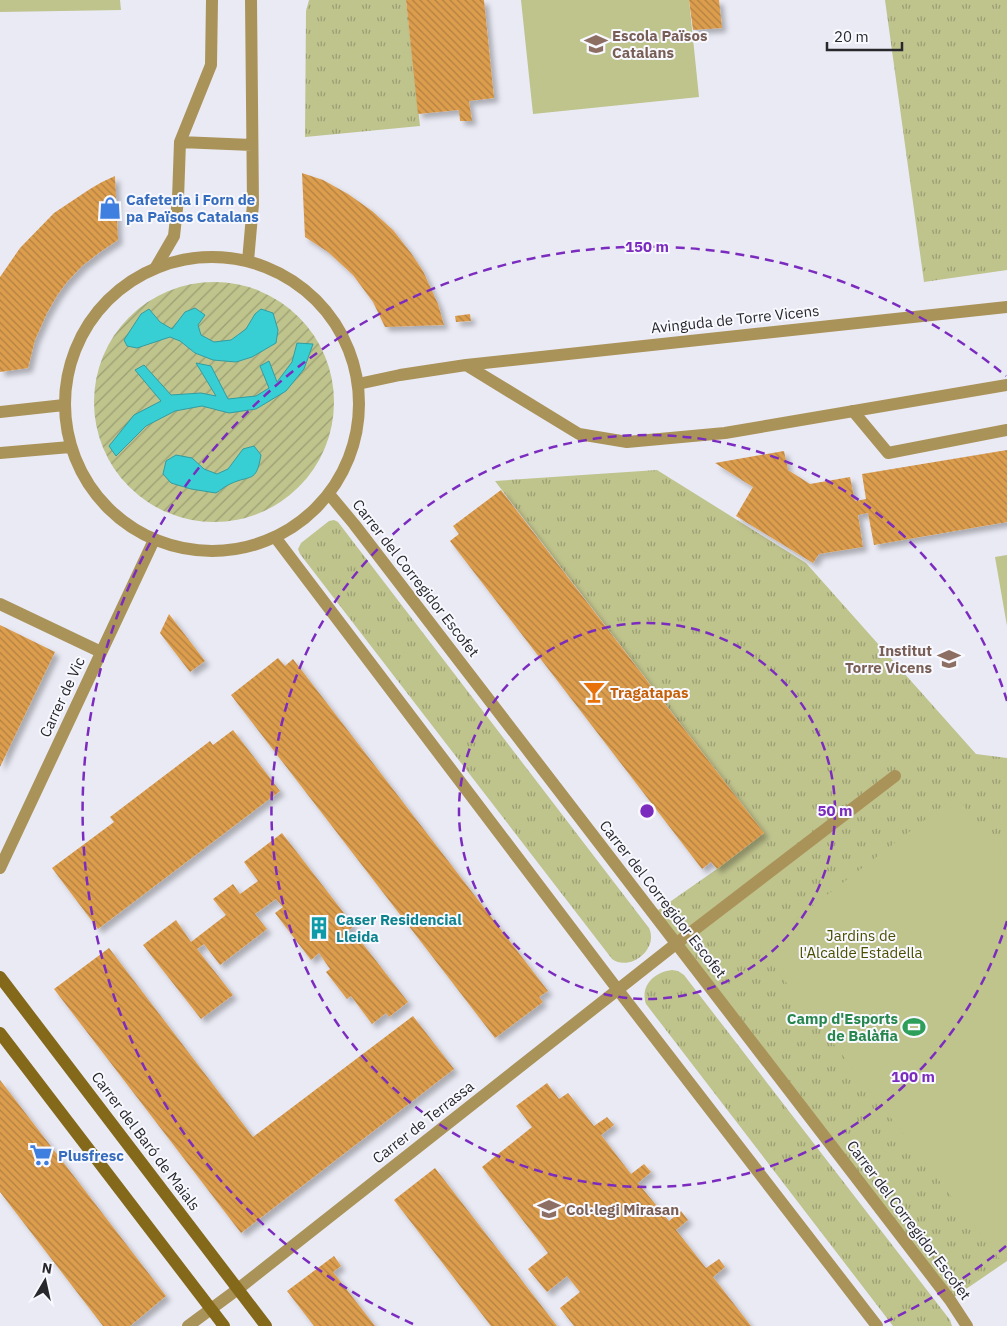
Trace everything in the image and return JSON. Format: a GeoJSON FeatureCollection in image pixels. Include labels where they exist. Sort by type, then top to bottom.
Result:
{"type":"FeatureCollection","features":[{"type":"Feature","properties":{"kind":"main road","name":"Carrer del Baró de Maials"},"geometry":{"type":"LineString","coordinates":[[0,977],[266,1326]]}},
{"type":"Feature","properties":{"kind":"main road"},"geometry":{"type":"LineString","coordinates":[[0,1033],[224,1326]]}},
{"type":"Feature","properties":{"kind":"street"},"geometry":{"type":"LineString","coordinates":[[156,267],[174,236],[178,199],[180,142],[211,65],[212,0]]}},
{"type":"Feature","properties":{"kind":"street"},"geometry":{"type":"LineString","coordinates":[[248,261],[253,204],[250,0]]}},
{"type":"Feature","properties":{"kind":"street"},"geometry":{"type":"LineString","coordinates":[[180,142],[252,145]]}},
{"type":"Feature","properties":{"kind":"street"},"geometry":{"type":"LineString","coordinates":[[202,257],[248,261],[291,279],[325,309],[349,349],[358,384],[359,423],[349,461],[329,494],[305,519],[275,537],[236,550],[194,550],[154,540],[121,521],[94,494],[75,462],[70,446],[64,405],[64,388],[79,338],[111,295],[156,267],[202,257]]}},
{"type":"Feature","properties":{"kind":"street","name":"Avinguda de Torre Vicens"},"geometry":{"type":"LineString","coordinates":[[358,384],[400,375],[466,365],[1007,307]]}},
{"type":"Feature","properties":{"kind":"street"},"geometry":{"type":"LineString","coordinates":[[466,365],[579,434],[627,442],[725,433],[1007,385]]}},
{"type":"Feature","properties":{"kind":"street"},"geometry":{"type":"LineString","coordinates":[[0,412],[64,405]]}},
{"type":"Feature","properties":{"kind":"street"},"geometry":{"type":"LineString","coordinates":[[853,411],[888,452],[1007,430]]}},
{"type":"Feature","properties":{"kind":"street"},"geometry":{"type":"LineString","coordinates":[[0,454],[70,446]]}},
{"type":"Feature","properties":{"kind":"street","name":"Carrer del Corregidor Escofet"},"geometry":{"type":"LineString","coordinates":[[329,494],[677,943],[950,1300],[967,1326]]}},
{"type":"Feature","properties":{"kind":"street"},"geometry":{"type":"LineString","coordinates":[[275,537],[618,990],[877,1326]]}},
{"type":"Feature","properties":{"kind":"street","name":"Carrer de Vic"},"geometry":{"type":"LineString","coordinates":[[0,868],[154,540]]}},
{"type":"Feature","properties":{"kind":"street"},"geometry":{"type":"LineString","coordinates":[[0,604],[101,652]]}},
{"type":"Feature","properties":{"kind":"street","name":"Carrer de Terrassa"},"geometry":{"type":"LineString","coordinates":[[188,1326],[238,1289],[677,943],[895,776]]}},
{"type":"Feature","properties":{"kind":"green space"},"geometry":{"type":"Polygon","coordinates":[[[0,0],[120,0],[121,10],[0,12],[0,0]]]}},
{"type":"Feature","properties":{"kind":"green space"},"geometry":{"type":"Polygon","coordinates":[[[309,0],[406,0],[420,126],[305,137],[306,11],[309,0]]]}},
{"type":"Feature","properties":{"kind":"green space"},"geometry":{"type":"Polygon","coordinates":[[[521,0],[689,0],[699,97],[533,114],[521,0]]]}},
{"type":"Feature","properties":{"kind":"green space"},"geometry":{"type":"Polygon","coordinates":[[[885,0],[1007,0],[1007,270],[924,282],[885,0]]]}},
{"type":"Feature","properties":{"kind":"green space"},"geometry":{"type":"Polygon","coordinates":[[[214,282],[237,284],[260,291],[281,302],[299,317],[314,335],[325,356],[332,379],[334,402],[332,425],[325,448],[314,469],[299,487],[281,502],[260,513],[237,520],[214,522],[191,520],[168,513],[147,502],[129,487],[114,469],[103,448],[96,425],[94,402],[96,379],[103,356],[114,335],[129,317],[147,302],[168,291],[191,284],[214,282]]]}},
{"type":"Feature","properties":{"kind":"green space","name":"Jardins de l'Alcalde Estadella"},"geometry":{"type":"Polygon","coordinates":[[[657,470],[806,563],[976,754],[1007,758],[1007,1261],[950,1300],[654,913],[764,833],[495,481],[657,470]]]}},
{"type":"Feature","properties":{"kind":"green space"},"geometry":{"type":"Polygon","coordinates":[[[334,520],[338,522],[649,928],[650,944],[641,956],[627,963],[612,959],[300,554],[298,549],[301,543],[329,521],[334,520]]]}},
{"type":"Feature","properties":{"kind":"green space"},"geometry":{"type":"Polygon","coordinates":[[[1007,555],[1007,626],[995,557],[1007,555]]]}},
{"type":"Feature","properties":{"kind":"green space","name":"Camp d'Esports de Balàfia"},"geometry":{"type":"Polygon","coordinates":[[[956,796],[1007,863],[1007,1258],[1002,1262],[759,947],[956,796]]]}},
{"type":"Feature","properties":{"kind":"green space"},"geometry":{"type":"Polygon","coordinates":[[[672,970],[684,975],[950,1320],[952,1326],[893,1326],[646,1004],[645,991],[650,981],[665,971],[672,970]]]}},
{"type":"Feature","properties":{"kind":"water"},"geometry":{"type":"Polygon","coordinates":[[[195,308],[205,315],[198,325],[201,335],[214,342],[231,340],[246,329],[255,314],[261,309],[273,313],[278,330],[276,343],[252,357],[236,362],[213,360],[195,353],[180,341],[170,337],[137,348],[127,346],[124,340],[141,314],[149,309],[160,322],[172,329],[185,312],[195,308]]]}},
{"type":"Feature","properties":{"kind":"water"},"geometry":{"type":"Polygon","coordinates":[[[297,343],[313,344],[304,369],[286,391],[256,409],[229,413],[202,406],[175,411],[146,426],[116,456],[109,446],[134,415],[161,401],[135,370],[144,365],[171,395],[201,393],[216,396],[196,363],[211,366],[228,399],[256,396],[269,388],[260,366],[269,361],[277,382],[292,362],[297,343]]]}},
{"type":"Feature","properties":{"kind":"water"},"geometry":{"type":"Polygon","coordinates":[[[254,446],[261,455],[255,474],[252,477],[228,485],[216,493],[191,489],[171,483],[163,474],[166,461],[176,455],[192,458],[204,469],[217,474],[228,469],[243,449],[254,446]]]}},
{"type":"Feature","properties":{"kind":"building"},"geometry":{"type":"Polygon","coordinates":[[[406,0],[484,0],[494,98],[469,101],[472,121],[460,121],[459,110],[418,114],[406,0]]]}},
{"type":"Feature","properties":{"kind":"building"},"geometry":{"type":"Polygon","coordinates":[[[689,0],[719,0],[722,28],[693,30],[689,0]]]}},
{"type":"Feature","properties":{"kind":"building"},"geometry":{"type":"Polygon","coordinates":[[[302,173],[323,180],[348,194],[372,211],[393,230],[423,271],[438,304],[444,325],[385,327],[373,302],[353,275],[328,252],[305,237],[302,173]]]}},
{"type":"Feature","properties":{"kind":"building"},"geometry":{"type":"Polygon","coordinates":[[[115,176],[118,240],[82,266],[58,294],[35,340],[28,368],[0,372],[0,277],[20,248],[54,213],[90,189],[115,176]]]}},
{"type":"Feature","properties":{"kind":"building"},"geometry":{"type":"Polygon","coordinates":[[[470,314],[471,321],[456,322],[455,316],[470,314]]]}},
{"type":"Feature","properties":{"kind":"building"},"geometry":{"type":"Polygon","coordinates":[[[1007,450],[1007,522],[874,545],[868,513],[858,515],[863,547],[819,554],[813,563],[736,516],[753,487],[715,463],[784,451],[788,470],[810,484],[850,477],[855,501],[866,499],[862,474],[1007,450]]]}},
{"type":"Feature","properties":{"kind":"building"},"geometry":{"type":"Polygon","coordinates":[[[501,490],[764,833],[717,869],[711,862],[702,869],[450,541],[459,534],[453,526],[501,490]]]}},
{"type":"Feature","properties":{"kind":"building"},"geometry":{"type":"Polygon","coordinates":[[[169,614],[205,661],[190,672],[160,633],[169,614]]]}},
{"type":"Feature","properties":{"kind":"building"},"geometry":{"type":"Polygon","coordinates":[[[0,625],[55,652],[0,767],[0,625]]]}},
{"type":"Feature","properties":{"kind":"building"},"geometry":{"type":"Polygon","coordinates":[[[278,658],[285,666],[293,659],[548,991],[539,997],[543,1002],[495,1038],[231,695],[278,658]]]}},
{"type":"Feature","properties":{"kind":"building"},"geometry":{"type":"Polygon","coordinates":[[[233,730],[280,791],[98,929],[52,868],[114,822],[110,817],[210,741],[213,745],[233,730]]]}},
{"type":"Feature","properties":{"kind":"building","name":"Caser Residencial Lleida"},"geometry":{"type":"Polygon","coordinates":[[[282,833],[354,926],[348,931],[353,937],[356,935],[408,1002],[389,1017],[386,1013],[372,1024],[351,996],[347,999],[326,972],[330,969],[319,953],[311,960],[275,913],[283,907],[276,899],[255,914],[267,929],[220,965],[204,944],[197,949],[233,995],[201,1019],[143,945],[176,920],[191,942],[226,915],[213,899],[233,884],[240,894],[258,881],[244,862],[282,833]]]}},
{"type":"Feature","properties":{"kind":"building"},"geometry":{"type":"Polygon","coordinates":[[[109,948],[253,1137],[413,1016],[454,1069],[241,1233],[54,989],[109,948]]]}},
{"type":"Feature","properties":{"kind":"building"},"geometry":{"type":"Polygon","coordinates":[[[0,1080],[166,1296],[130,1326],[103,1326],[0,1192],[0,1080]]]}},
{"type":"Feature","properties":{"kind":"building"},"geometry":{"type":"Polygon","coordinates":[[[547,1083],[559,1099],[568,1093],[594,1126],[607,1117],[614,1125],[601,1135],[631,1174],[644,1164],[651,1172],[638,1183],[669,1221],[681,1211],[688,1220],[676,1230],[706,1268],[719,1259],[725,1267],[713,1277],[751,1326],[574,1326],[560,1308],[580,1292],[567,1276],[547,1292],[528,1269],[548,1253],[482,1167],[532,1127],[516,1106],[547,1083]]]}},
{"type":"Feature","properties":{"kind":"building"},"geometry":{"type":"Polygon","coordinates":[[[435,1168],[557,1326],[491,1326],[394,1200],[435,1168]]]}},
{"type":"Feature","properties":{"kind":"building"},"geometry":{"type":"Polygon","coordinates":[[[334,1256],[341,1266],[333,1272],[375,1326],[314,1326],[287,1291],[334,1256]]]}},
{"type":"Feature","properties":{"kind":"place","name":"Escola Països Catalans"},"geometry":{"type":"Point","coordinates":[596,44]}},
{"type":"Feature","properties":{"kind":"place","name":"Cafeteria i Forn de pa Països Catalans"},"geometry":{"type":"Point","coordinates":[110,208]}},
{"type":"Feature","properties":{"kind":"place","name":"Institut Torre Vicens"},"geometry":{"type":"Point","coordinates":[949,659]}},
{"type":"Feature","properties":{"kind":"place","name":"Tragatapas"},"geometry":{"type":"Point","coordinates":[594,692]}},
{"type":"Feature","properties":{"kind":"place","name":"Caser Residencial Lleida"},"geometry":{"type":"Point","coordinates":[319,928]}},
{"type":"Feature","properties":{"kind":"place","name":"Camp d'Esports de Balàfia"},"geometry":{"type":"Point","coordinates":[914,1027]}},
{"type":"Feature","properties":{"kind":"place","name":"Plusfresc"},"geometry":{"type":"Point","coordinates":[41,1155]}},
{"type":"Feature","properties":{"kind":"place","name":"Col·legi Mirasan"},"geometry":{"type":"Point","coordinates":[549,1209]}}]}
